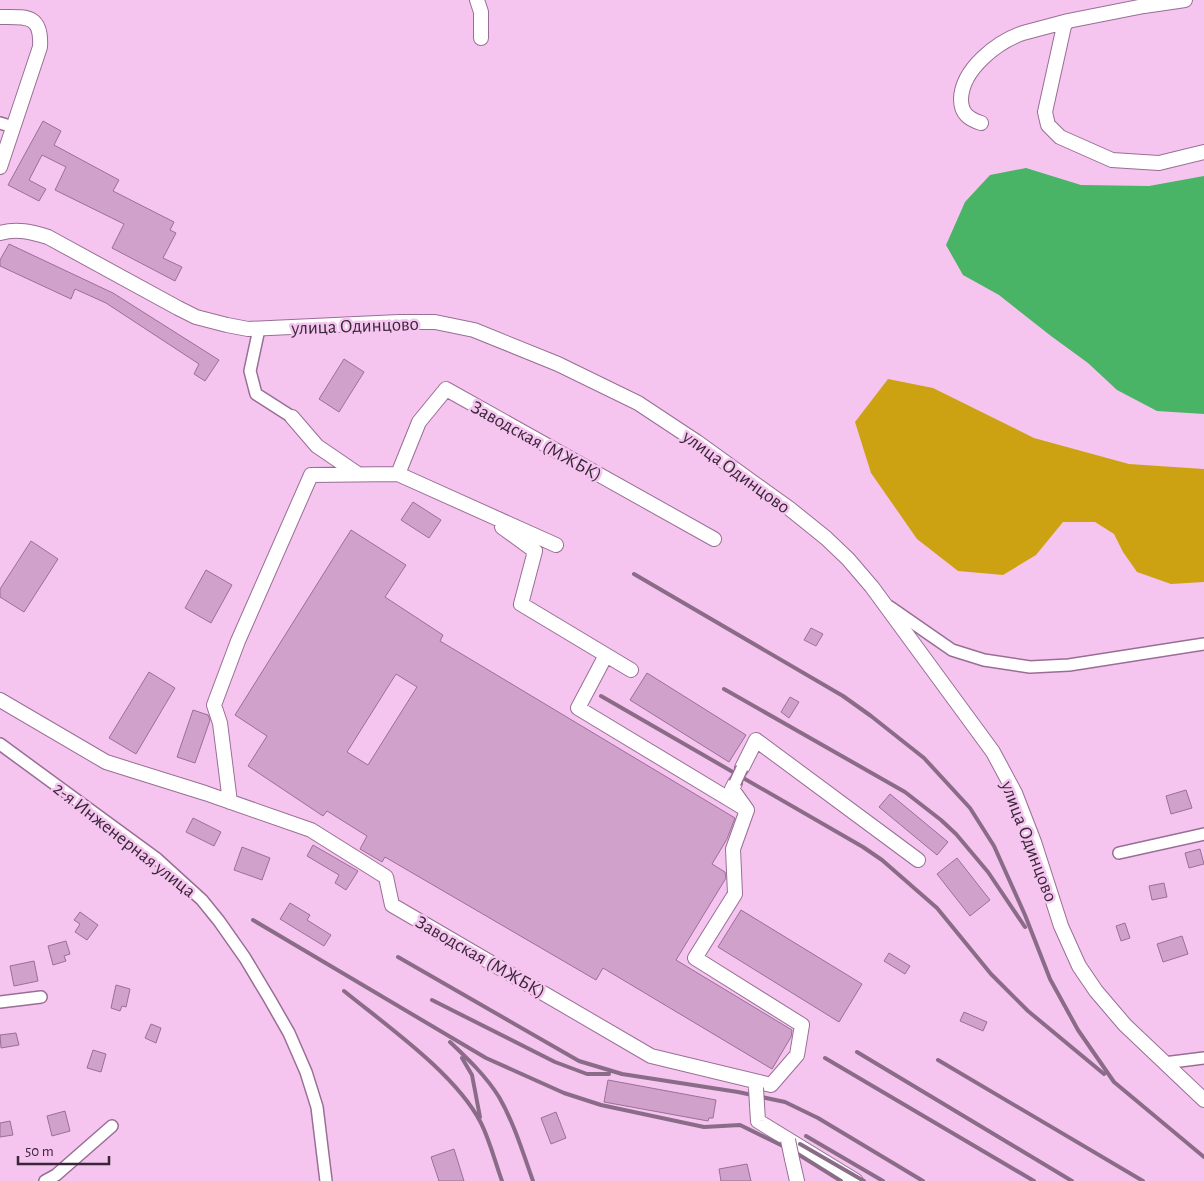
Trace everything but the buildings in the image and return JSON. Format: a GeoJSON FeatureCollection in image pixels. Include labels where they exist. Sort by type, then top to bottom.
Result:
{"type":"FeatureCollection","features":[{"type":"Feature","properties":{"kind":"street"},"geometry":{"type":"LineString","coordinates":[[477,0],[482,12],[481,38]]}},
{"type":"Feature","properties":{"kind":"street"},"geometry":{"type":"LineString","coordinates":[[981,123],[966,116],[961,107],[961,96],[966,79],[978,63],[997,47],[1022,34],[1068,21],[1185,0]]}},
{"type":"Feature","properties":{"kind":"street"},"geometry":{"type":"LineString","coordinates":[[0,17],[28,18],[35,22],[41,32],[40,47],[7,125],[0,167]]}},
{"type":"Feature","properties":{"kind":"street"},"geometry":{"type":"LineString","coordinates":[[1068,21],[1064,26],[1045,112],[1048,124],[1060,137],[1112,160],[1159,163],[1204,152]]}},
{"type":"Feature","properties":{"kind":"street","name":"улица Одинцово"},"geometry":{"type":"LineString","coordinates":[[0,232],[28,230],[48,237],[196,317],[248,329],[435,322],[474,330],[558,364],[638,403],[697,442],[790,509],[826,538],[848,559],[886,605],[993,752],[1015,793],[1034,842],[1061,926],[1079,966],[1096,991],[1125,1025],[1204,1100]]}},
{"type":"Feature","properties":{"kind":"street"},"geometry":{"type":"LineString","coordinates":[[259,329],[250,371],[256,394],[292,417],[317,446],[358,474]]}},
{"type":"Feature","properties":{"kind":"street","name":"Заводская (МЖБК)"},"geometry":{"type":"LineString","coordinates":[[398,474],[418,422],[446,389],[714,540]]}},
{"type":"Feature","properties":{"kind":"street"},"geometry":{"type":"LineString","coordinates":[[230,802],[220,723],[214,705],[238,641],[311,475],[398,474],[556,545]]}},
{"type":"Feature","properties":{"kind":"street"},"geometry":{"type":"LineString","coordinates":[[477,509],[534,551],[520,604],[631,670]]}},
{"type":"Feature","properties":{"kind":"street"},"geometry":{"type":"LineString","coordinates":[[886,605],[952,650],[1004,664],[1030,667],[1069,665],[1204,644]]}},
{"type":"Feature","properties":{"kind":"street"},"geometry":{"type":"LineString","coordinates":[[606,655],[578,708],[747,810]]}},
{"type":"Feature","properties":{"kind":"street","name":"Заводская (МЖБК)"},"geometry":{"type":"LineString","coordinates":[[0,700],[106,762],[310,830],[386,878],[392,905],[650,1056],[756,1084],[771,1085],[798,1055],[802,1025],[695,958],[735,894],[733,850],[747,810]]}},
{"type":"Feature","properties":{"kind":"street"},"geometry":{"type":"LineString","coordinates":[[747,810],[732,789],[756,740],[918,860]]}},
{"type":"Feature","properties":{"kind":"street","name":"2-я Инженерная улица"},"geometry":{"type":"LineString","coordinates":[[0,744],[157,859],[202,900],[220,921],[245,958],[289,1033],[309,1081],[317,1107],[326,1181]]}},
{"type":"Feature","properties":{"kind":"street"},"geometry":{"type":"LineString","coordinates":[[1118,853],[1204,834]]}},
{"type":"Feature","properties":{"kind":"street"},"geometry":{"type":"LineString","coordinates":[[0,1002],[41,997]]}},
{"type":"Feature","properties":{"kind":"street"},"geometry":{"type":"LineString","coordinates":[[1164,1064],[1204,1058]]}},
{"type":"Feature","properties":{"kind":"street"},"geometry":{"type":"LineString","coordinates":[[756,1084],[758,1121],[856,1181]]}},
{"type":"Feature","properties":{"kind":"street"},"geometry":{"type":"LineString","coordinates":[[45,1181],[56,1175],[112,1126]]}},
{"type":"Feature","properties":{"kind":"street"},"geometry":{"type":"LineString","coordinates":[[787,1139],[797,1181]]}},
{"type":"Feature","properties":{"kind":"shaded area"},"geometry":{"type":"Polygon","coordinates":[[[1026,168],[1081,185],[1149,186],[1204,176],[1204,414],[1157,411],[1117,390],[1088,363],[999,295],[963,275],[946,245],[965,202],[990,175],[1026,168]]]}},
{"type":"Feature","properties":{"kind":"shaded area"},"geometry":{"type":"Polygon","coordinates":[[[888,379],[933,388],[1034,438],[1129,464],[1204,469],[1204,582],[1171,584],[1137,572],[1123,552],[1114,534],[1095,522],[1063,522],[1036,555],[1003,575],[958,571],[917,539],[871,473],[855,422],[888,379]]]}},
{"type":"Feature","properties":{"kind":"railway"},"geometry":{"type":"LineString","coordinates":[[634,574],[843,696],[924,758],[970,808],[994,846],[1025,915],[1050,979],[1078,1030],[1114,1082],[1204,1157]]}},
{"type":"Feature","properties":{"kind":"railway"},"geometry":{"type":"LineString","coordinates":[[724,689],[905,792],[941,820],[956,834],[988,872],[1025,927]]}},
{"type":"Feature","properties":{"kind":"railway"},"geometry":{"type":"LineString","coordinates":[[601,696],[863,847],[882,860],[937,908],[991,974],[1028,1011],[1104,1074]]}},
{"type":"Feature","properties":{"kind":"railway"},"geometry":{"type":"LineString","coordinates":[[253,920],[486,1058],[564,1093],[601,1105],[704,1127],[740,1125],[793,1151],[841,1181]]}},
{"type":"Feature","properties":{"kind":"railway"},"geometry":{"type":"LineString","coordinates":[[398,957],[579,1061],[622,1074],[738,1092],[785,1102],[818,1118],[923,1181]]}},
{"type":"Feature","properties":{"kind":"railway"},"geometry":{"type":"LineString","coordinates":[[344,991],[400,1035],[438,1069],[470,1105],[481,1123],[490,1144],[502,1181]]}},
{"type":"Feature","properties":{"kind":"railway"},"geometry":{"type":"LineString","coordinates":[[432,1000],[555,1062],[587,1074],[609,1074]]}},
{"type":"Feature","properties":{"kind":"railway"},"geometry":{"type":"LineString","coordinates":[[450,1042],[483,1075],[499,1097],[514,1128],[533,1181]]}},
{"type":"Feature","properties":{"kind":"railway"},"geometry":{"type":"LineString","coordinates":[[857,1052],[1072,1181]]}},
{"type":"Feature","properties":{"kind":"railway"},"geometry":{"type":"LineString","coordinates":[[462,1058],[472,1075],[480,1117]]}},
{"type":"Feature","properties":{"kind":"railway"},"geometry":{"type":"LineString","coordinates":[[825,1058],[1034,1181]]}},
{"type":"Feature","properties":{"kind":"railway"},"geometry":{"type":"LineString","coordinates":[[938,1060],[1143,1181]]}},
{"type":"Feature","properties":{"kind":"railway"},"geometry":{"type":"LineString","coordinates":[[806,1136],[883,1181]]}},
{"type":"Feature","properties":{"kind":"railway"},"geometry":{"type":"LineString","coordinates":[[800,1144],[864,1181]]}}]}
